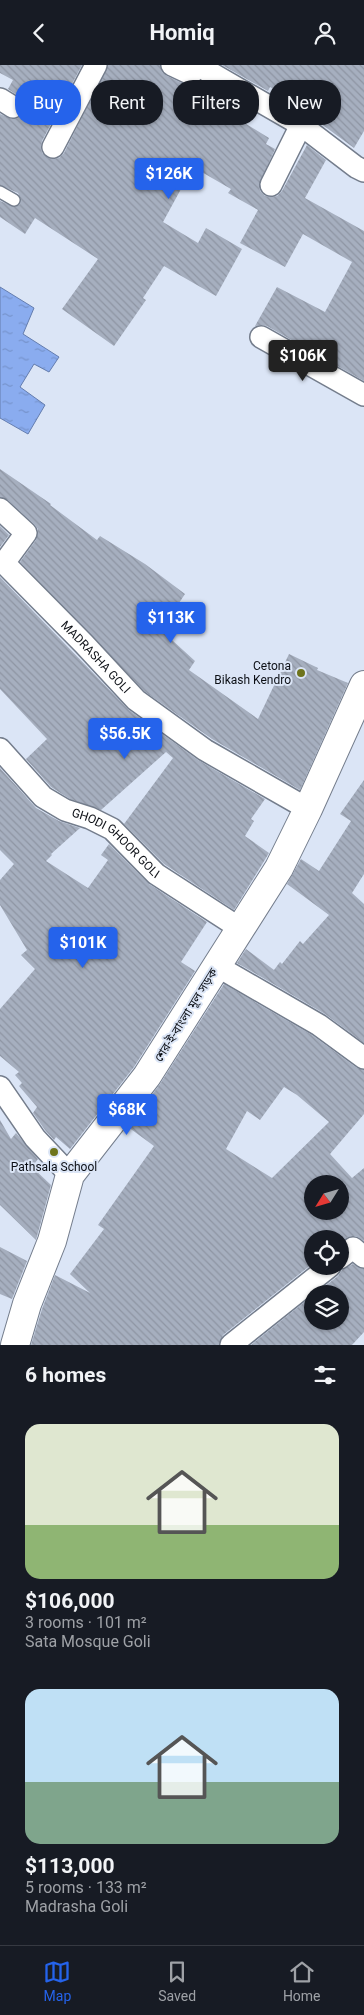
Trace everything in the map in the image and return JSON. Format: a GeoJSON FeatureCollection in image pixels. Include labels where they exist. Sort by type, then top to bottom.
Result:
{"type":"FeatureCollection","features":[{"type":"Feature","properties":{"kind":"street"},"geometry":{"type":"LineString","coordinates":[[53,147],[96,65]]}},
{"type":"Feature","properties":{"kind":"street"},"geometry":{"type":"LineString","coordinates":[[172,65],[191,74],[192,65]]}},
{"type":"Feature","properties":{"kind":"street"},"geometry":{"type":"LineString","coordinates":[[197,65],[269,107]]}},
{"type":"Feature","properties":{"kind":"street"},"geometry":{"type":"LineString","coordinates":[[271,185],[301,125],[361,163]]}},
{"type":"Feature","properties":{"kind":"street"},"geometry":{"type":"LineString","coordinates":[[261,337],[364,395]]}},
{"type":"Feature","properties":{"kind":"street","name":"MADRASHA GOLI"},"geometry":{"type":"LineString","coordinates":[[0,509],[26,533],[4,563],[136,700],[205,750],[308,809]]}},
{"type":"Feature","properties":{"kind":"street","name":"শের-ই-বাংলা মূল সড়ক"},"geometry":{"type":"LineString","coordinates":[[15,1345],[27,1304],[52,1241],[70,1175],[147,1076],[279,868],[364,685]]}},
{"type":"Feature","properties":{"kind":"street","name":"GHODI GHOOR GOLI"},"geometry":{"type":"LineString","coordinates":[[0,749],[44,797],[65,809],[90,818],[112,829],[156,874],[241,929]]}},
{"type":"Feature","properties":{"kind":"street"},"geometry":{"type":"LineString","coordinates":[[216,966],[319,1025],[364,1058]]}},
{"type":"Feature","properties":{"kind":"street"},"geometry":{"type":"LineString","coordinates":[[0,1087],[35,1139],[70,1175]]}},
{"type":"Feature","properties":{"kind":"street"},"geometry":{"type":"LineString","coordinates":[[349,1251],[353,1248],[364,1257]]}},
{"type":"Feature","properties":{"kind":"street"},"geometry":{"type":"LineString","coordinates":[[231,1345],[319,1275]]}},
{"type":"Feature","properties":{"kind":"lane"},"geometry":{"type":"LineString","coordinates":[[0,192],[14,200]]}},
{"type":"Feature","properties":{"kind":"water"},"geometry":{"type":"Polygon","coordinates":[[[0,287],[34,308],[23,334],[59,357],[49,372],[34,364],[20,387],[45,405],[28,434],[0,418],[0,287]]]}},
{"type":"Feature","properties":{"kind":"building"},"geometry":{"type":"Polygon","coordinates":[[[0,65],[82,65],[74,80],[15,80],[15,94],[8,89],[13,80],[0,73],[0,65]]]}},
{"type":"Feature","properties":{"kind":"building"},"geometry":{"type":"Polygon","coordinates":[[[108,65],[160,65],[162,72],[175,80],[173,80],[173,125],[248,125],[269,138],[266,144],[275,149],[259,185],[260,191],[265,196],[277,196],[282,191],[307,145],[326,160],[305,198],[364,231],[364,381],[267,326],[255,326],[277,287],[325,312],[352,262],[303,234],[285,267],[240,243],[258,210],[228,193],[231,189],[193,167],[163,222],[198,243],[206,228],[242,249],[216,296],[164,266],[143,298],[146,300],[114,346],[62,309],[98,259],[35,218],[25,234],[0,217],[0,201],[15,207],[20,204],[21,200],[18,193],[0,185],[0,114],[15,118],[15,125],[50,125],[41,147],[42,153],[48,158],[53,159],[59,158],[64,153],[78,125],[81,125],[81,119],[91,99],[91,125],[163,125],[163,80],[100,80],[108,65]]]}},
{"type":"Feature","properties":{"kind":"building"},"geometry":{"type":"Polygon","coordinates":[[[222,65],[364,65],[364,131],[354,148],[323,125],[341,125],[341,80],[269,80],[268,91],[259,86],[259,80],[249,80],[222,65]]]}},
{"type":"Feature","properties":{"kind":"building"},"geometry":{"type":"Polygon","coordinates":[[[0,469],[51,504],[97,540],[100,536],[145,564],[185,594],[161,630],[195,661],[189,670],[258,719],[289,654],[318,668],[317,670],[348,683],[300,790],[212,739],[144,691],[20,562],[36,540],[38,529],[8,500],[0,497],[0,469]]]}},
{"type":"Feature","properties":{"kind":"building"},"geometry":{"type":"Polygon","coordinates":[[[0,526],[9,535],[0,547],[0,526]]]}},
{"type":"Feature","properties":{"kind":"building"},"geometry":{"type":"Polygon","coordinates":[[[0,577],[129,710],[198,760],[265,799],[251,819],[254,821],[245,836],[269,853],[234,910],[164,864],[124,824],[173,758],[166,752],[101,810],[70,799],[51,787],[26,759],[47,739],[0,689],[0,577]]]}},
{"type":"Feature","properties":{"kind":"building"},"geometry":{"type":"Polygon","coordinates":[[[0,768],[36,808],[59,821],[80,828],[51,854],[46,861],[88,888],[108,860],[101,855],[109,844],[149,884],[207,922],[181,962],[195,971],[134,1067],[70,1149],[56,1137],[54,1140],[45,1130],[33,1113],[37,1107],[19,1086],[22,1083],[15,1075],[19,1072],[0,1056],[0,1009],[35,969],[21,955],[27,950],[0,905],[0,880],[14,864],[0,850],[0,768]]]}},
{"type":"Feature","properties":{"kind":"building"},"geometry":{"type":"Polygon","coordinates":[[[364,780],[364,874],[352,893],[364,904],[364,1043],[325,1014],[237,963],[246,949],[274,970],[280,962],[282,964],[300,941],[303,944],[329,915],[287,884],[301,859],[319,871],[351,821],[340,814],[364,780]]]}},
{"type":"Feature","properties":{"kind":"building"},"geometry":{"type":"Polygon","coordinates":[[[224,984],[312,1035],[357,1068],[364,1070],[364,1114],[330,1154],[352,1178],[364,1168],[364,1241],[356,1236],[349,1237],[349,1230],[304,1230],[304,1270],[223,1335],[219,1345],[31,1345],[55,1275],[90,1293],[70,1274],[104,1229],[98,1225],[154,1146],[128,1127],[160,1084],[224,984]],[[284,1087],[260,1120],[247,1111],[226,1149],[272,1178],[329,1122],[297,1095],[284,1087]]]}},
{"type":"Feature","properties":{"kind":"building"},"geometry":{"type":"Polygon","coordinates":[[[0,1120],[11,1139],[16,1133],[38,1159],[32,1167],[51,1185],[36,1240],[0,1205],[0,1120]]]}},
{"type":"Feature","properties":{"kind":"building"},"geometry":{"type":"Polygon","coordinates":[[[0,1247],[27,1261],[12,1299],[0,1294],[0,1247]]]}},
{"type":"Feature","properties":{"kind":"building"},"geometry":{"type":"Polygon","coordinates":[[[353,1264],[364,1269],[364,1332],[352,1345],[251,1345],[304,1302],[304,1330],[349,1330],[349,1285],[326,1285],[339,1275],[349,1275],[349,1266],[353,1264]]]}},
{"type":"Feature","properties":{"kind":"place","name":"Cetona Bikash Kendro"},"geometry":{"type":"Point","coordinates":[301,673]}},
{"type":"Feature","properties":{"kind":"place","name":"Pathsala School"},"geometry":{"type":"Point","coordinates":[54,1152]}}]}
